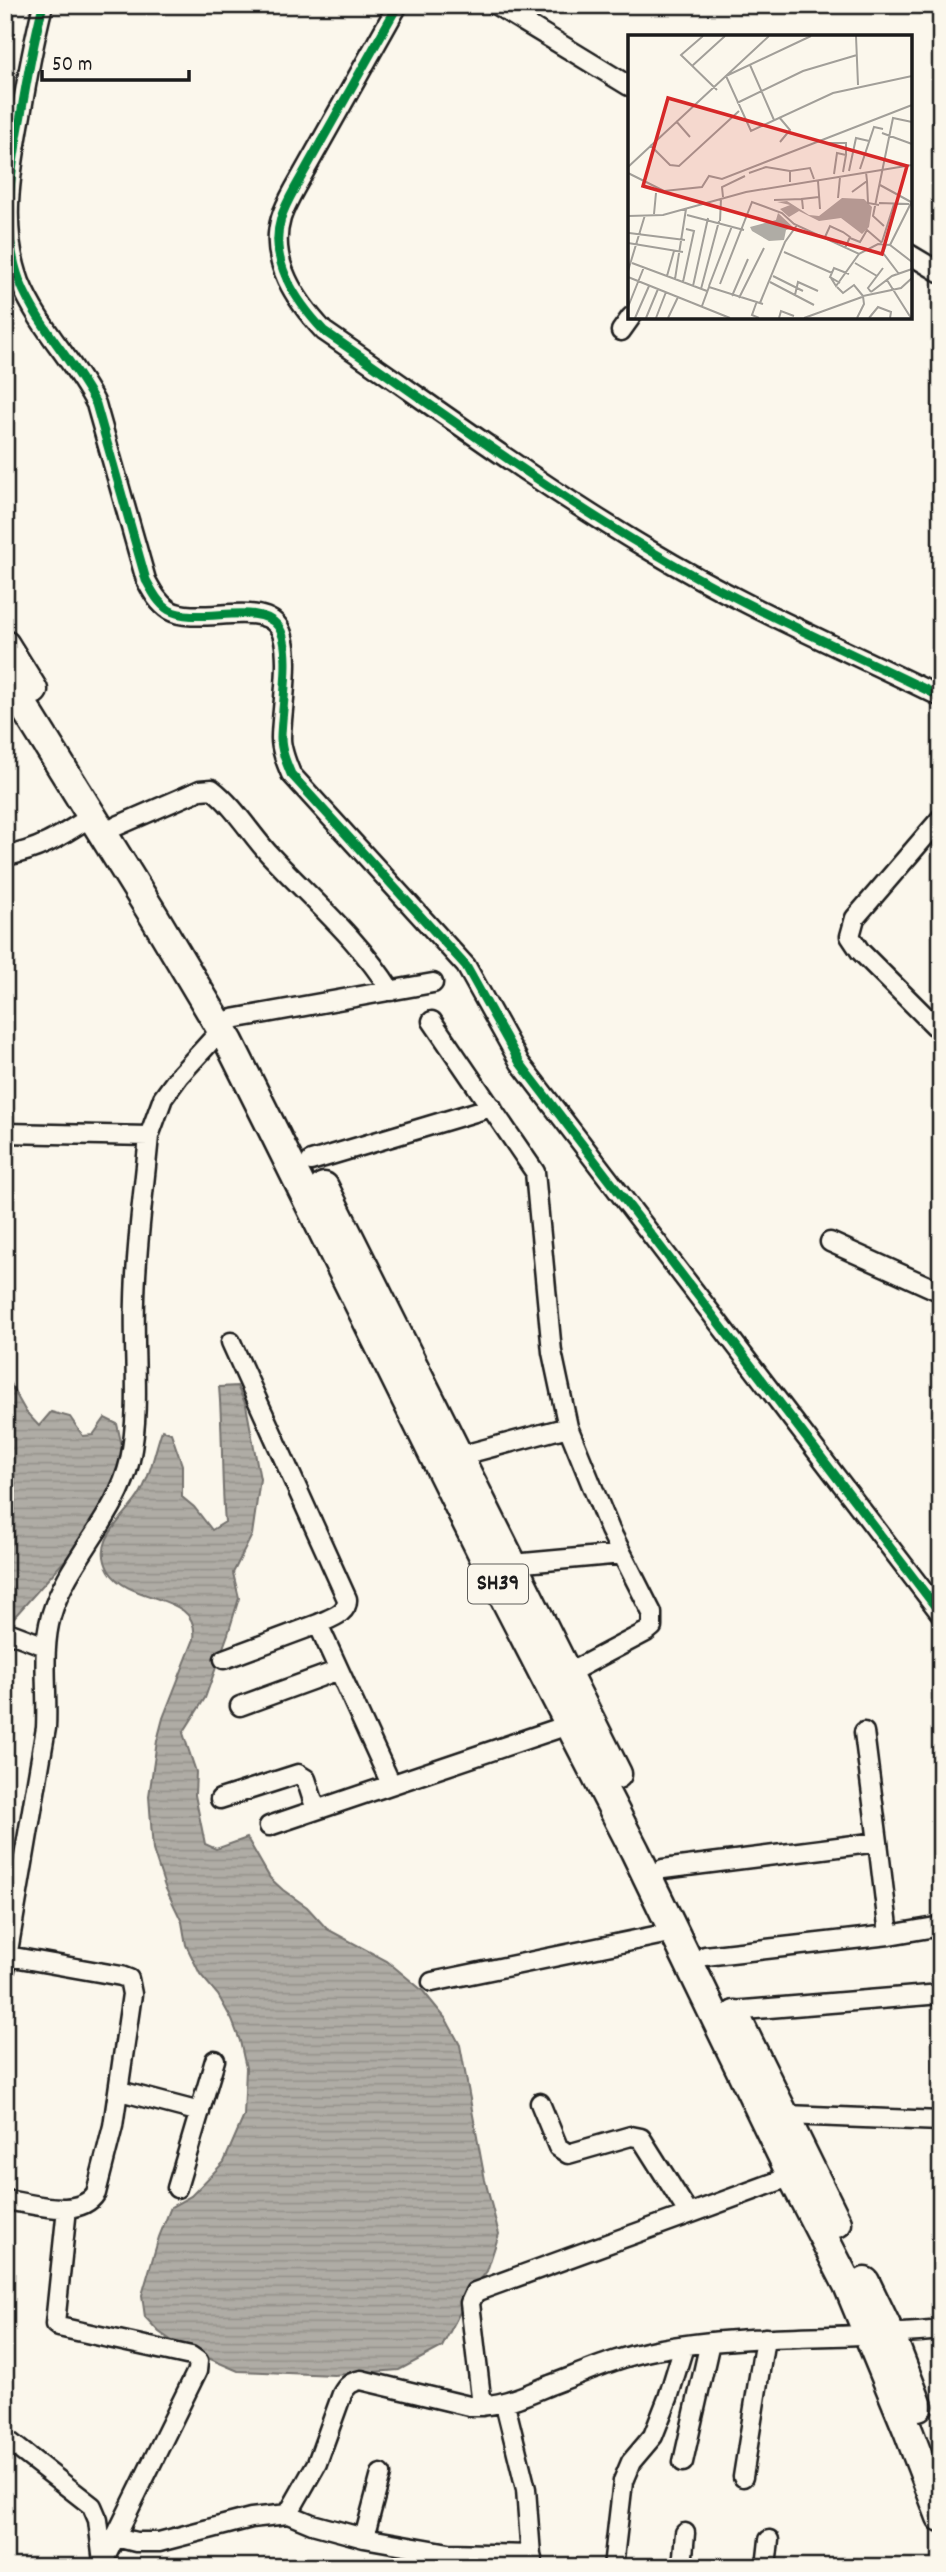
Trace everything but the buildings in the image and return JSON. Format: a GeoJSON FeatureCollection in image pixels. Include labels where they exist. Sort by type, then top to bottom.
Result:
{"type":"FeatureCollection","features":[{"type":"Feature","properties":{"kind":"main road","name":"SH39"},"geometry":{"type":"LineString","coordinates":[[5,645],[105,821],[311,1161],[459,1456],[513,1564],[558,1678],[570,1724],[792,2176],[848,2285],[879,2336],[909,2432],[941,2517]]}},
{"type":"Feature","properties":{"kind":"main road","name":"SH39"},"geometry":{"type":"LineString","coordinates":[[5,676],[105,821]]}},
{"type":"Feature","properties":{"kind":"main road","name":"SH39"},"geometry":{"type":"LineString","coordinates":[[227,1025],[382,1351],[663,1868],[786,2115],[879,2336],[941,2466]]}},
{"type":"Feature","properties":{"kind":"street"},"geometry":{"type":"LineString","coordinates":[[43,5],[7,190],[11,252],[20,282],[39,320],[88,387],[96,404],[146,580],[155,596],[169,610],[182,614],[260,615],[274,621],[280,628],[286,646],[281,740],[291,774],[466,966],[520,1063],[941,1615]]}},
{"type":"Feature","properties":{"kind":"street"},"geometry":{"type":"LineString","coordinates":[[398,5],[295,188],[281,218],[277,250],[288,282],[302,307],[324,331],[651,552],[763,611],[941,697]]}},
{"type":"Feature","properties":{"kind":"street"},"geometry":{"type":"LineString","coordinates":[[496,5],[628,85]]}},
{"type":"Feature","properties":{"kind":"street"},"geometry":{"type":"LineString","coordinates":[[911,255],[941,273]]}},
{"type":"Feature","properties":{"kind":"street"},"geometry":{"type":"LineString","coordinates":[[5,856],[32,851],[105,821],[200,790],[212,789],[269,854],[354,940],[391,991]]}},
{"type":"Feature","properties":{"kind":"street"},"geometry":{"type":"LineString","coordinates":[[941,818],[855,919],[850,936],[860,951],[941,1032]]}},
{"type":"Feature","properties":{"kind":"street"},"geometry":{"type":"LineString","coordinates":[[5,2200],[66,2208],[82,2206],[92,2200],[96,2193],[120,2091],[132,1994],[129,1979],[6,1963],[46,1728],[45,1646],[52,1614],[68,1579],[118,1494],[130,1461],[135,1422],[135,1299],[149,1136],[163,1098],[179,1076],[227,1025],[433,983]]}},
{"type":"Feature","properties":{"kind":"street"},"geometry":{"type":"LineString","coordinates":[[432,1021],[535,1172],[552,1352],[568,1427],[610,1531],[654,1620],[652,1627],[558,1678]]}},
{"type":"Feature","properties":{"kind":"street"},"geometry":{"type":"LineString","coordinates":[[311,1161],[492,1107]]}},
{"type":"Feature","properties":{"kind":"street"},"geometry":{"type":"LineString","coordinates":[[5,1133],[149,1136]]}},
{"type":"Feature","properties":{"kind":"street"},"geometry":{"type":"LineString","coordinates":[[830,1242],[941,1292]]}},
{"type":"Feature","properties":{"kind":"street"},"geometry":{"type":"LineString","coordinates":[[224,1659],[318,1624],[344,1610],[347,1599],[231,1342]]}},
{"type":"Feature","properties":{"kind":"street"},"geometry":{"type":"LineString","coordinates":[[459,1456],[568,1427]]}},
{"type":"Feature","properties":{"kind":"street"},"geometry":{"type":"LineString","coordinates":[[513,1564],[622,1554]]}},
{"type":"Feature","properties":{"kind":"street"},"geometry":{"type":"LineString","coordinates":[[318,1624],[391,1784]]}},
{"type":"Feature","properties":{"kind":"street"},"geometry":{"type":"LineString","coordinates":[[5,1631],[45,1646]]}},
{"type":"Feature","properties":{"kind":"street"},"geometry":{"type":"LineString","coordinates":[[240,1706],[339,1670]]}},
{"type":"Feature","properties":{"kind":"street"},"geometry":{"type":"LineString","coordinates":[[269,1826],[570,1724]]}},
{"type":"Feature","properties":{"kind":"street"},"geometry":{"type":"LineString","coordinates":[[864,1732],[889,1935]]}},
{"type":"Feature","properties":{"kind":"street"},"geometry":{"type":"LineString","coordinates":[[220,1799],[298,1774],[306,1779],[316,1810]]}},
{"type":"Feature","properties":{"kind":"street"},"geometry":{"type":"LineString","coordinates":[[663,1868],[878,1842]]}},
{"type":"Feature","properties":{"kind":"street"},"geometry":{"type":"LineString","coordinates":[[705,1956],[889,1935],[941,1926]]}},
{"type":"Feature","properties":{"kind":"street"},"geometry":{"type":"LineString","coordinates":[[432,1982],[674,1933]]}},
{"type":"Feature","properties":{"kind":"street"},"geometry":{"type":"LineString","coordinates":[[733,2011],[941,1994]]}},
{"type":"Feature","properties":{"kind":"street"},"geometry":{"type":"LineString","coordinates":[[177,2188],[215,2060]]}},
{"type":"Feature","properties":{"kind":"street"},"geometry":{"type":"LineString","coordinates":[[120,2091],[200,2112]]}},
{"type":"Feature","properties":{"kind":"street"},"geometry":{"type":"LineString","coordinates":[[540,2104],[558,2147],[568,2154],[631,2136],[641,2138],[689,2214]]}},
{"type":"Feature","properties":{"kind":"street"},"geometry":{"type":"LineString","coordinates":[[786,2115],[941,2122]]}},
{"type":"Feature","properties":{"kind":"street"},"geometry":{"type":"LineString","coordinates":[[482,2406],[470,2303],[475,2292],[792,2176]]}},
{"type":"Feature","properties":{"kind":"street"},"geometry":{"type":"LineString","coordinates":[[66,2208],[55,2324],[191,2356],[198,2361],[197,2371],[103,2565]]}},
{"type":"Feature","properties":{"kind":"street"},"geometry":{"type":"LineString","coordinates":[[288,2514],[317,2463],[342,2394],[352,2381],[361,2380],[469,2406],[482,2406],[505,2403],[625,2356],[684,2346],[765,2338],[879,2336],[941,2330]]}},
{"type":"Feature","properties":{"kind":"street"},"geometry":{"type":"LineString","coordinates":[[743,2477],[765,2338]]}},
{"type":"Feature","properties":{"kind":"street"},"geometry":{"type":"LineString","coordinates":[[683,2462],[710,2342]]}},
{"type":"Feature","properties":{"kind":"street"},"geometry":{"type":"LineString","coordinates":[[614,2567],[623,2481],[631,2462],[653,2435],[684,2346]]}},
{"type":"Feature","properties":{"kind":"street"},"geometry":{"type":"LineString","coordinates":[[116,2537],[136,2542],[159,2542],[251,2518],[288,2514],[321,2527],[364,2538],[449,2553],[533,2561],[526,2489],[505,2403]]}},
{"type":"Feature","properties":{"kind":"street"},"geometry":{"type":"LineString","coordinates":[[5,2438],[92,2507],[98,2521],[103,2565]]}},
{"type":"Feature","properties":{"kind":"street"},"geometry":{"type":"LineString","coordinates":[[364,2538],[381,2474]]}},
{"type":"Feature","properties":{"kind":"street"},"geometry":{"type":"LineString","coordinates":[[682,2567],[685,2533]]}},
{"type":"Feature","properties":{"kind":"street"},"geometry":{"type":"LineString","coordinates":[[766,2567],[769,2540]]}},
{"type":"Feature","properties":{"kind":"shaded area"},"geometry":{"type":"Polygon","coordinates":[[[5,1375],[26,1412],[39,1426],[51,1412],[70,1417],[83,1436],[93,1435],[105,1418],[117,1424],[122,1446],[122,1472],[82,1541],[9,1623],[5,1623],[5,1375]]]}},
{"type":"Feature","properties":{"kind":"shaded area"},"geometry":{"type":"Polygon","coordinates":[[[237,1386],[246,1405],[260,1479],[252,1535],[233,1573],[239,1598],[228,1634],[205,1698],[183,1733],[196,1772],[195,1795],[205,1844],[216,1849],[247,1838],[270,1878],[283,1890],[307,1907],[327,1929],[387,1961],[423,1991],[446,2019],[460,2045],[485,2180],[499,2234],[487,2271],[470,2293],[442,2347],[399,2370],[334,2375],[238,2371],[178,2345],[159,2332],[145,2317],[142,2295],[171,2207],[191,2196],[224,2162],[244,2116],[246,2068],[232,2020],[218,1995],[200,1974],[186,1945],[182,1922],[165,1887],[153,1850],[149,1796],[157,1741],[163,1718],[194,1639],[193,1624],[186,1613],[175,1606],[119,1582],[109,1571],[104,1559],[104,1548],[107,1538],[141,1492],[162,1430],[171,1433],[182,1465],[182,1497],[194,1507],[212,1530],[225,1522],[219,1387],[237,1386]]]}},
{"type":"Feature","properties":{"kind":"cycle path"},"geometry":{"type":"LineString","coordinates":[[43,5],[28,73],[11,178],[10,241],[20,282],[36,314],[96,404],[146,580],[158,600],[169,610],[195,616],[257,615],[278,626],[283,636],[286,663],[281,742],[291,774],[466,966],[520,1063],[941,1614]]}},
{"type":"Feature","properties":{"kind":"cycle path"},"geometry":{"type":"LineString","coordinates":[[398,5],[293,191],[281,218],[278,250],[287,279],[304,307],[324,331],[609,525],[722,591],[941,697]]}}]}
